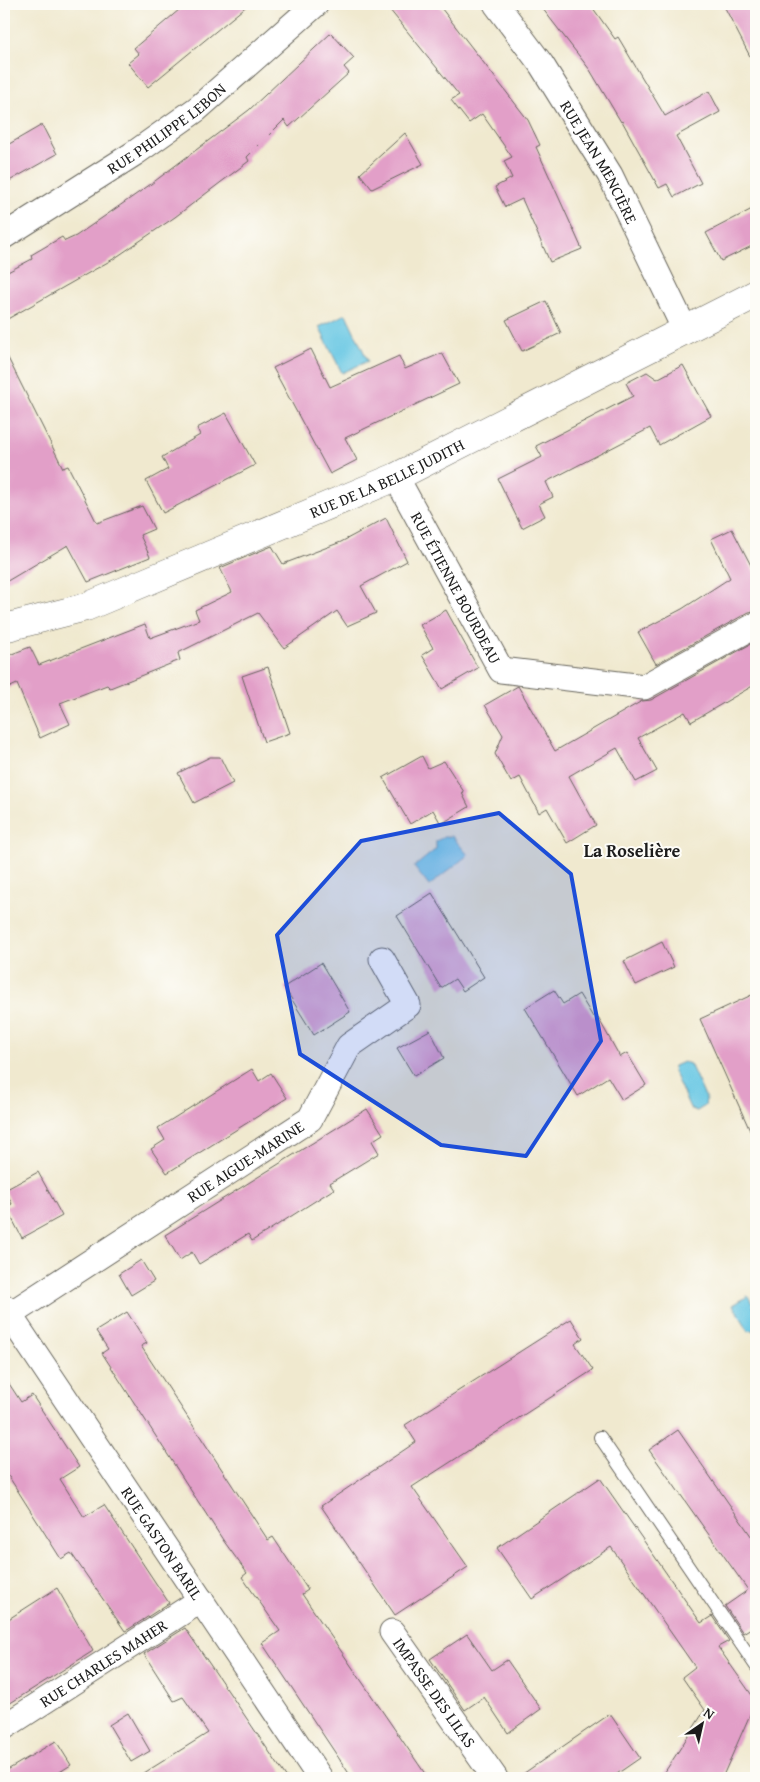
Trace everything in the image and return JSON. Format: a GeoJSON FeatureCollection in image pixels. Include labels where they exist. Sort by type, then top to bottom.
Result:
{"type":"FeatureCollection","features":[{"type":"Feature","properties":{"kind":"street","name":"RUE PHILIPPE LEBON"},"geometry":{"type":"LineString","coordinates":[[4,236],[135,153],[197,109],[316,4]]}},
{"type":"Feature","properties":{"kind":"street","name":"RUE JEAN MENCIÈRE"},"geometry":{"type":"LineString","coordinates":[[496,4],[542,64],[610,175],[685,330]]}},
{"type":"Feature","properties":{"kind":"street","name":"RUE DE LA BELLE JUDITH"},"geometry":{"type":"LineString","coordinates":[[4,628],[86,607],[396,477],[756,294]]}},
{"type":"Feature","properties":{"kind":"street","name":"RUE ÉTIENNE BOURDEAU"},"geometry":{"type":"LineString","coordinates":[[396,477],[501,670],[644,688],[756,625]]}},
{"type":"Feature","properties":{"kind":"street","name":"RUE AIGUE-MARINE"},"geometry":{"type":"LineString","coordinates":[[6,1311],[310,1119],[349,1046],[408,1005],[382,959]]}},
{"type":"Feature","properties":{"kind":"street","name":"RUE GASTON BARIL"},"geometry":{"type":"LineString","coordinates":[[6,1311],[320,1778]]}},
{"type":"Feature","properties":{"kind":"street","name":"RUE CHARLES MAHER"},"geometry":{"type":"LineString","coordinates":[[4,1727],[201,1600]]}},
{"type":"Feature","properties":{"kind":"street","name":"IMPASSE DES LILAS"},"geometry":{"type":"LineString","coordinates":[[392,1632],[495,1778]]}},
{"type":"Feature","properties":{"kind":"lane"},"geometry":{"type":"LineString","coordinates":[[600,1437],[756,1666]]}},
{"type":"Feature","properties":{"kind":"highlighted area"},"geometry":{"type":"Polygon","coordinates":[[[499,813],[571,874],[601,1041],[526,1156],[441,1145],[300,1054],[277,935],[361,841],[499,813]]]}},
{"type":"Feature","properties":{"kind":"water"},"geometry":{"type":"Polygon","coordinates":[[[346,314],[368,361],[342,373],[319,327],[346,314]]]}},
{"type":"Feature","properties":{"kind":"water"},"geometry":{"type":"Polygon","coordinates":[[[452,836],[468,855],[429,886],[414,867],[436,849],[436,841],[452,836]]]}},
{"type":"Feature","properties":{"kind":"water"},"geometry":{"type":"Polygon","coordinates":[[[683,1062],[690,1064],[706,1099],[705,1106],[697,1111],[691,1110],[673,1071],[674,1066],[683,1062]]]}},
{"type":"Feature","properties":{"kind":"water"},"geometry":{"type":"Polygon","coordinates":[[[748,1296],[756,1311],[756,1332],[749,1331],[733,1305],[748,1296]]]}},
{"type":"Feature","properties":{"kind":"building"},"geometry":{"type":"Polygon","coordinates":[[[186,4],[249,4],[148,87],[128,63],[139,54],[134,48],[186,4]]]}},
{"type":"Feature","properties":{"kind":"building"},"geometry":{"type":"Polygon","coordinates":[[[385,4],[438,4],[528,120],[540,145],[536,147],[582,249],[550,262],[522,199],[505,207],[495,187],[512,178],[504,161],[512,157],[482,114],[469,123],[451,100],[459,95],[385,4]]]}},
{"type":"Feature","properties":{"kind":"building"},"geometry":{"type":"Polygon","coordinates":[[[539,4],[590,4],[615,39],[618,37],[665,116],[709,91],[720,112],[676,136],[701,183],[674,197],[667,184],[659,188],[622,121],[590,70],[539,4]]]}},
{"type":"Feature","properties":{"kind":"building"},"geometry":{"type":"Polygon","coordinates":[[[723,4],[756,4],[756,68],[723,4]]]}},
{"type":"Feature","properties":{"kind":"building"},"geometry":{"type":"Polygon","coordinates":[[[331,33],[354,58],[344,67],[349,73],[289,127],[284,120],[247,157],[249,161],[175,217],[115,258],[4,321],[4,274],[32,259],[31,255],[62,237],[65,241],[76,236],[151,184],[249,110],[331,33]]]}},
{"type":"Feature","properties":{"kind":"building"},"geometry":{"type":"Polygon","coordinates":[[[42,125],[57,154],[4,184],[4,147],[42,125]]]}},
{"type":"Feature","properties":{"kind":"building"},"geometry":{"type":"Polygon","coordinates":[[[405,133],[423,164],[372,189],[360,174],[405,133]]]}},
{"type":"Feature","properties":{"kind":"building"},"geometry":{"type":"Polygon","coordinates":[[[756,207],[756,244],[721,261],[706,233],[756,207]]]}},
{"type":"Feature","properties":{"kind":"building"},"geometry":{"type":"Polygon","coordinates":[[[546,301],[561,333],[522,351],[506,320],[546,301]]]}},
{"type":"Feature","properties":{"kind":"building"},"geometry":{"type":"Polygon","coordinates":[[[311,349],[330,387],[399,356],[405,369],[442,353],[459,384],[345,438],[357,460],[330,474],[273,368],[311,349]]]}},
{"type":"Feature","properties":{"kind":"building"},"geometry":{"type":"Polygon","coordinates":[[[4,350],[63,468],[68,466],[97,523],[142,506],[154,529],[140,535],[150,557],[88,582],[68,545],[4,583],[4,350]]]}},
{"type":"Feature","properties":{"kind":"building"},"geometry":{"type":"Polygon","coordinates":[[[683,365],[711,416],[659,445],[650,428],[546,482],[553,497],[539,504],[545,516],[522,528],[498,479],[542,457],[536,446],[633,396],[626,383],[647,372],[657,379],[683,365]]]}},
{"type":"Feature","properties":{"kind":"building"},"geometry":{"type":"Polygon","coordinates":[[[226,413],[255,465],[163,513],[146,481],[168,469],[162,457],[200,435],[197,428],[226,413]]]}},
{"type":"Feature","properties":{"kind":"building"},"geometry":{"type":"Polygon","coordinates":[[[386,518],[407,561],[361,586],[376,613],[347,626],[337,611],[284,648],[258,613],[178,653],[180,660],[110,688],[107,685],[60,703],[70,724],[40,738],[17,684],[4,690],[4,657],[30,647],[39,665],[145,624],[150,638],[199,620],[195,610],[232,592],[220,568],[272,546],[283,564],[341,542],[386,518]]]}},
{"type":"Feature","properties":{"kind":"building"},"geometry":{"type":"Polygon","coordinates":[[[732,529],[756,575],[756,611],[749,612],[656,664],[638,632],[682,609],[730,578],[711,539],[732,529]]]}},
{"type":"Feature","properties":{"kind":"building"},"geometry":{"type":"Polygon","coordinates":[[[446,610],[478,668],[442,689],[422,655],[433,648],[420,625],[446,610]]]}},
{"type":"Feature","properties":{"kind":"building"},"geometry":{"type":"Polygon","coordinates":[[[756,641],[756,684],[691,722],[685,712],[638,738],[657,771],[636,782],[617,748],[569,776],[596,825],[567,843],[547,808],[539,813],[520,777],[511,782],[495,754],[503,735],[485,705],[518,686],[555,751],[642,701],[651,700],[756,641]]]}},
{"type":"Feature","properties":{"kind":"building"},"geometry":{"type":"Polygon","coordinates":[[[268,667],[290,733],[264,742],[242,676],[268,667]]]}},
{"type":"Feature","properties":{"kind":"building"},"geometry":{"type":"Polygon","coordinates":[[[422,756],[428,768],[444,761],[464,792],[462,793],[469,807],[441,824],[433,810],[410,824],[383,778],[422,756]]]}},
{"type":"Feature","properties":{"kind":"building"},"geometry":{"type":"Polygon","coordinates":[[[210,757],[220,757],[233,783],[194,803],[178,773],[210,757]]]}},
{"type":"Feature","properties":{"kind":"building"},"geometry":{"type":"Polygon","coordinates":[[[432,893],[484,977],[463,991],[455,979],[441,988],[397,916],[432,893]]]}},
{"type":"Feature","properties":{"kind":"building"},"geometry":{"type":"Polygon","coordinates":[[[662,942],[674,967],[636,985],[624,961],[662,942]]]}},
{"type":"Feature","properties":{"kind":"building"},"geometry":{"type":"Polygon","coordinates":[[[321,963],[350,1012],[314,1035],[284,987],[321,963]]]}},
{"type":"Feature","properties":{"kind":"building"},"geometry":{"type":"Polygon","coordinates":[[[554,990],[563,1004],[579,994],[593,1017],[596,1014],[620,1057],[627,1053],[646,1085],[622,1100],[608,1077],[578,1096],[525,1008],[554,990]]]}},
{"type":"Feature","properties":{"kind":"building"},"geometry":{"type":"Polygon","coordinates":[[[756,993],[756,1144],[700,1019],[756,993]]]}},
{"type":"Feature","properties":{"kind":"building"},"geometry":{"type":"Polygon","coordinates":[[[430,1030],[444,1058],[414,1076],[397,1048],[430,1030]]]}},
{"type":"Feature","properties":{"kind":"building"},"geometry":{"type":"Polygon","coordinates":[[[252,1069],[259,1081],[271,1073],[287,1098],[167,1173],[151,1149],[165,1140],[158,1128],[252,1069]]]}},
{"type":"Feature","properties":{"kind":"building"},"geometry":{"type":"Polygon","coordinates":[[[367,1109],[383,1134],[372,1141],[379,1153],[330,1183],[334,1189],[252,1241],[248,1234],[199,1264],[192,1252],[180,1260],[165,1235],[367,1109]]]}},
{"type":"Feature","properties":{"kind":"building"},"geometry":{"type":"Polygon","coordinates":[[[38,1172],[62,1216],[22,1238],[6,1207],[12,1204],[5,1190],[38,1172]]]}},
{"type":"Feature","properties":{"kind":"building"},"geometry":{"type":"Polygon","coordinates":[[[141,1260],[154,1281],[131,1295],[119,1274],[141,1260]]]}},
{"type":"Feature","properties":{"kind":"building"},"geometry":{"type":"Polygon","coordinates":[[[127,1312],[147,1343],[141,1346],[268,1540],[273,1537],[308,1590],[302,1594],[428,1778],[352,1778],[262,1643],[280,1631],[242,1577],[247,1573],[223,1540],[102,1353],[108,1349],[96,1331],[127,1312]]]}},
{"type":"Feature","properties":{"kind":"building"},"geometry":{"type":"Polygon","coordinates":[[[571,1319],[583,1338],[575,1344],[593,1370],[412,1487],[468,1567],[395,1615],[321,1506],[416,1442],[405,1425],[571,1319]]]}},
{"type":"Feature","properties":{"kind":"building"},"geometry":{"type":"Polygon","coordinates":[[[4,1376],[21,1402],[32,1395],[79,1467],[60,1479],[84,1517],[104,1505],[169,1603],[125,1631],[71,1553],[61,1559],[4,1469],[4,1376]]]}},
{"type":"Feature","properties":{"kind":"building"},"geometry":{"type":"Polygon","coordinates":[[[678,1430],[756,1543],[756,1625],[743,1633],[725,1606],[748,1590],[649,1450],[678,1430]]]}},
{"type":"Feature","properties":{"kind":"building"},"geometry":{"type":"Polygon","coordinates":[[[600,1478],[701,1623],[712,1616],[729,1641],[718,1647],[756,1701],[722,1778],[661,1778],[705,1710],[682,1677],[695,1667],[611,1547],[532,1599],[497,1548],[600,1478]]]}},
{"type":"Feature","properties":{"kind":"building"},"geometry":{"type":"Polygon","coordinates":[[[57,1588],[93,1651],[4,1707],[4,1622],[57,1588]]]}},
{"type":"Feature","properties":{"kind":"building"},"geometry":{"type":"Polygon","coordinates":[[[185,1628],[287,1778],[136,1778],[208,1733],[183,1697],[174,1701],[144,1654],[185,1628]]]}},
{"type":"Feature","properties":{"kind":"building"},"geometry":{"type":"Polygon","coordinates":[[[467,1634],[492,1670],[507,1660],[541,1709],[508,1733],[484,1697],[465,1710],[430,1659],[467,1634]]]}},
{"type":"Feature","properties":{"kind":"building"},"geometry":{"type":"Polygon","coordinates":[[[128,1713],[150,1751],[131,1762],[109,1725],[128,1713]]]}},
{"type":"Feature","properties":{"kind":"building"},"geometry":{"type":"Polygon","coordinates":[[[610,1714],[640,1758],[611,1778],[517,1778],[610,1714]]]}},
{"type":"Feature","properties":{"kind":"building"},"geometry":{"type":"Polygon","coordinates":[[[56,1741],[71,1765],[50,1778],[4,1778],[4,1772],[56,1741]]]}},
{"type":"Feature","properties":{"kind":"district","name":"La Roselière"},"geometry":{"type":"Point","coordinates":[632,850]}}]}
